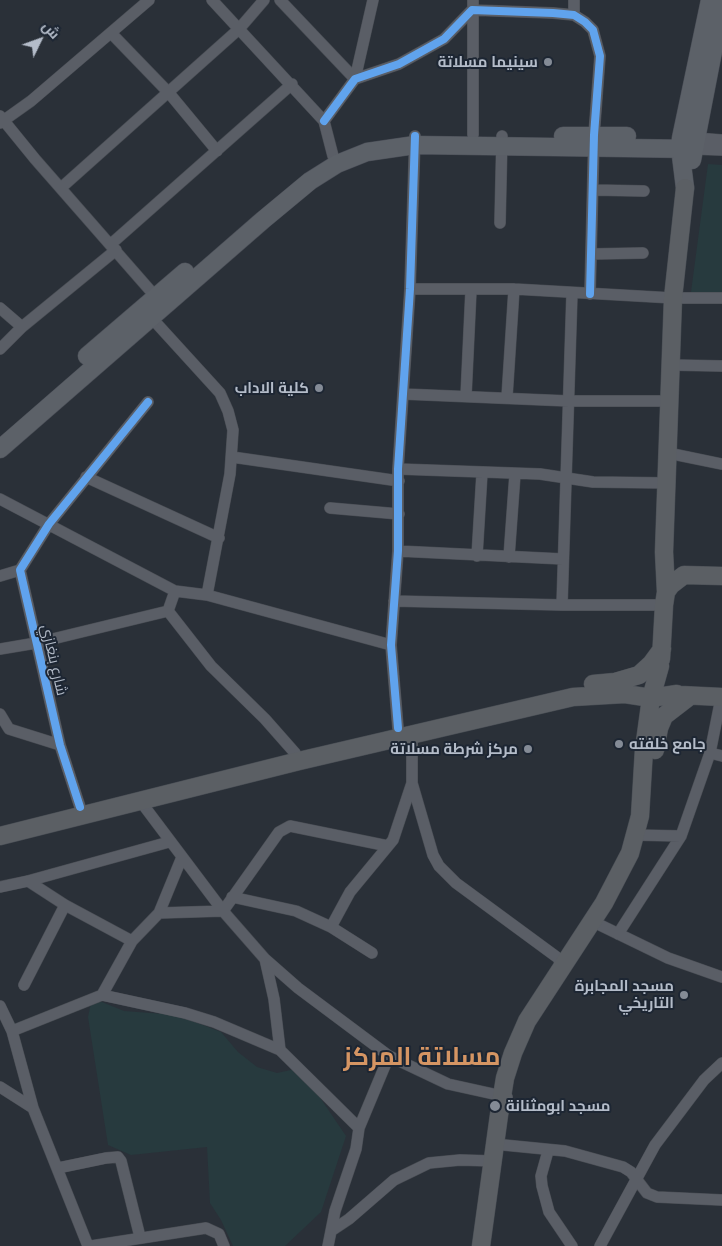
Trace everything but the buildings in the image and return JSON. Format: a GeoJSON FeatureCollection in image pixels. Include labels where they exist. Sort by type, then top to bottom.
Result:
{"type":"FeatureCollection","features":[{"type":"Feature","properties":{"kind":"highway"},"geometry":{"type":"LineString","coordinates":[[564,971],[641,835],[640,816],[645,741],[651,698],[660,666],[662,649],[673,298],[685,188]]}},
{"type":"Feature","properties":{"kind":"highway"},"geometry":{"type":"LineString","coordinates":[[664,552],[674,568],[684,575]]}},
{"type":"Feature","properties":{"kind":"highway"},"geometry":{"type":"LineString","coordinates":[[665,598],[671,584],[684,575],[717,572]]}},
{"type":"Feature","properties":{"kind":"highway"},"geometry":{"type":"LineString","coordinates":[[479,715],[572,687],[632,678],[644,671],[662,649]]}},
{"type":"Feature","properties":{"kind":"highway"},"geometry":{"type":"LineString","coordinates":[[660,666],[664,685],[684,695]]}},
{"type":"Feature","properties":{"kind":"highway"},"geometry":{"type":"LineString","coordinates":[[0,828],[80,807],[479,715],[573,698],[625,694],[651,698],[684,695],[722,698]]}},
{"type":"Feature","properties":{"kind":"highway"},"geometry":{"type":"LineString","coordinates":[[481,1246],[515,1045],[527,1021],[600,925],[634,866],[641,835],[651,808],[659,728],[667,712],[684,695]]}},
{"type":"Feature","properties":{"kind":"highway"},"geometry":{"type":"LineString","coordinates":[[0,836],[141,802],[297,757]]}},
{"type":"Feature","properties":{"kind":"highway"},"geometry":{"type":"LineString","coordinates":[[490,1246],[504,1145],[506,1097]]}},
{"type":"Feature","properties":{"kind":"main road"},"geometry":{"type":"LineString","coordinates":[[685,188],[688,143],[710,0]]}},
{"type":"Feature","properties":{"kind":"main road"},"geometry":{"type":"LineString","coordinates":[[688,143],[722,5]]}},
{"type":"Feature","properties":{"kind":"main road"},"geometry":{"type":"LineString","coordinates":[[0,432],[304,174],[333,156],[364,144],[473,135],[502,140]]}},
{"type":"Feature","properties":{"kind":"main road"},"geometry":{"type":"LineString","coordinates":[[0,449],[149,306],[324,172],[367,152],[415,140],[688,143]]}},
{"type":"Feature","properties":{"kind":"street"},"geometry":{"type":"LineString","coordinates":[[149,0],[112,34],[31,101],[1,120],[114,247],[149,306],[220,393],[228,410],[233,430],[232,457],[219,538],[207,594]]}},
{"type":"Feature","properties":{"kind":"street"},"geometry":{"type":"LineString","coordinates":[[212,0],[292,84],[324,121],[333,156]]}},
{"type":"Feature","properties":{"kind":"street"},"geometry":{"type":"LineString","coordinates":[[62,187],[239,30],[264,0]]}},
{"type":"Feature","properties":{"kind":"street"},"geometry":{"type":"LineString","coordinates":[[280,0],[355,79]]}},
{"type":"Feature","properties":{"kind":"street"},"geometry":{"type":"LineString","coordinates":[[324,121],[355,79],[373,0]]}},
{"type":"Feature","properties":{"kind":"street"},"geometry":{"type":"LineString","coordinates":[[574,0],[574,15]]}},
{"type":"Feature","properties":{"kind":"street"},"geometry":{"type":"LineString","coordinates":[[355,79],[399,64],[444,39],[472,5]]}},
{"type":"Feature","properties":{"kind":"street"},"geometry":{"type":"LineString","coordinates":[[472,5],[574,15],[593,30],[598,42],[600,56],[594,142],[590,294]]}},
{"type":"Feature","properties":{"kind":"street"},"geometry":{"type":"LineString","coordinates":[[472,5],[473,135]]}},
{"type":"Feature","properties":{"kind":"street"},"geometry":{"type":"LineString","coordinates":[[112,34],[168,93],[217,150]]}},
{"type":"Feature","properties":{"kind":"street"},"geometry":{"type":"LineString","coordinates":[[0,348],[114,247],[217,150],[292,84]]}},
{"type":"Feature","properties":{"kind":"street"},"geometry":{"type":"LineString","coordinates":[[415,140],[410,289],[399,475],[398,550],[391,645],[412,783],[439,866],[456,883],[552,953],[564,971]]}},
{"type":"Feature","properties":{"kind":"street"},"geometry":{"type":"LineString","coordinates":[[500,223],[502,140]]}},
{"type":"Feature","properties":{"kind":"street"},"geometry":{"type":"LineString","coordinates":[[688,143],[722,140]]}},
{"type":"Feature","properties":{"kind":"street"},"geometry":{"type":"LineString","coordinates":[[688,143],[722,150]]}},
{"type":"Feature","properties":{"kind":"street"},"geometry":{"type":"LineString","coordinates":[[594,190],[644,191]]}},
{"type":"Feature","properties":{"kind":"street"},"geometry":{"type":"LineString","coordinates":[[592,254],[643,253]]}},
{"type":"Feature","properties":{"kind":"street"},"geometry":{"type":"LineString","coordinates":[[410,289],[514,289],[673,298],[722,298]]}},
{"type":"Feature","properties":{"kind":"street"},"geometry":{"type":"LineString","coordinates":[[507,397],[514,289]]}},
{"type":"Feature","properties":{"kind":"street"},"geometry":{"type":"LineString","coordinates":[[466,396],[472,290]]}},
{"type":"Feature","properties":{"kind":"street"},"geometry":{"type":"LineString","coordinates":[[562,606],[572,293]]}},
{"type":"Feature","properties":{"kind":"street"},"geometry":{"type":"LineString","coordinates":[[0,308],[22,327]]}},
{"type":"Feature","properties":{"kind":"street"},"geometry":{"type":"LineString","coordinates":[[672,365],[722,366]]}},
{"type":"Feature","properties":{"kind":"street"},"geometry":{"type":"LineString","coordinates":[[403,394],[568,401],[671,401]]}},
{"type":"Feature","properties":{"kind":"street"},"geometry":{"type":"LineString","coordinates":[[0,576],[20,570],[49,524],[148,402]]}},
{"type":"Feature","properties":{"kind":"street"},"geometry":{"type":"LineString","coordinates":[[668,453],[722,464]]}},
{"type":"Feature","properties":{"kind":"street"},"geometry":{"type":"LineString","coordinates":[[232,457],[399,475],[516,474],[593,482],[668,484]]}},
{"type":"Feature","properties":{"kind":"street"},"geometry":{"type":"LineString","coordinates":[[478,556],[482,473]]}},
{"type":"Feature","properties":{"kind":"street"},"geometry":{"type":"LineString","coordinates":[[509,557],[516,474]]}},
{"type":"Feature","properties":{"kind":"street"},"geometry":{"type":"LineString","coordinates":[[86,477],[219,538]]}},
{"type":"Feature","properties":{"kind":"street"},"geometry":{"type":"LineString","coordinates":[[2,496],[49,524],[175,591],[207,594],[391,645]]}},
{"type":"Feature","properties":{"kind":"street"},"geometry":{"type":"LineString","coordinates":[[330,508],[399,514]]}},
{"type":"Feature","properties":{"kind":"street"},"geometry":{"type":"LineString","coordinates":[[398,550],[478,556],[563,559]]}},
{"type":"Feature","properties":{"kind":"street","name":"شارع بنغازي"},"geometry":{"type":"LineString","coordinates":[[20,570],[60,745],[80,807]]}},
{"type":"Feature","properties":{"kind":"street"},"geometry":{"type":"LineString","coordinates":[[168,611],[175,591]]}},
{"type":"Feature","properties":{"kind":"street"},"geometry":{"type":"LineString","coordinates":[[394,601],[562,606],[665,598]]}},
{"type":"Feature","properties":{"kind":"street"},"geometry":{"type":"LineString","coordinates":[[0,649],[36,643],[168,611]]}},
{"type":"Feature","properties":{"kind":"street"},"geometry":{"type":"LineString","coordinates":[[168,611],[211,666],[265,719],[297,757]]}},
{"type":"Feature","properties":{"kind":"street"},"geometry":{"type":"LineString","coordinates":[[618,934],[681,836],[710,753],[722,698]]}},
{"type":"Feature","properties":{"kind":"street"},"geometry":{"type":"LineString","coordinates":[[0,714],[5,730],[60,745]]}},
{"type":"Feature","properties":{"kind":"street"},"geometry":{"type":"LineString","coordinates":[[710,753],[722,756]]}},
{"type":"Feature","properties":{"kind":"street"},"geometry":{"type":"LineString","coordinates":[[330,927],[350,892],[388,846],[401,820],[412,783]]}},
{"type":"Feature","properties":{"kind":"street"},"geometry":{"type":"LineString","coordinates":[[141,802],[169,842],[223,911],[265,959],[326,1010],[389,1056],[422,1073],[448,1084],[506,1097]]}},
{"type":"Feature","properties":{"kind":"street"},"geometry":{"type":"LineString","coordinates":[[223,911],[279,832],[290,826],[388,846]]}},
{"type":"Feature","properties":{"kind":"street"},"geometry":{"type":"LineString","coordinates":[[641,835],[681,836]]}},
{"type":"Feature","properties":{"kind":"street"},"geometry":{"type":"LineString","coordinates":[[0,887],[169,842]]}},
{"type":"Feature","properties":{"kind":"street"},"geometry":{"type":"LineString","coordinates":[[102,994],[132,941],[159,913],[182,858]]}},
{"type":"Feature","properties":{"kind":"street"},"geometry":{"type":"LineString","coordinates":[[28,881],[65,905],[132,941]]}},
{"type":"Feature","properties":{"kind":"street"},"geometry":{"type":"LineString","coordinates":[[232,897],[296,911],[330,927],[372,953]]}},
{"type":"Feature","properties":{"kind":"street"},"geometry":{"type":"LineString","coordinates":[[24,986],[65,905]]}},
{"type":"Feature","properties":{"kind":"street"},"geometry":{"type":"LineString","coordinates":[[159,913],[223,911]]}},
{"type":"Feature","properties":{"kind":"street"},"geometry":{"type":"LineString","coordinates":[[600,925],[668,958],[722,976]]}},
{"type":"Feature","properties":{"kind":"street"},"geometry":{"type":"LineString","coordinates":[[265,959],[274,999],[280,1050]]}},
{"type":"Feature","properties":{"kind":"street"},"geometry":{"type":"LineString","coordinates":[[12,1031],[102,994],[185,1013],[214,1022],[280,1050],[359,1128]]}},
{"type":"Feature","properties":{"kind":"street"},"geometry":{"type":"LineString","coordinates":[[0,1006],[12,1031],[33,1108],[90,1246],[140,1237],[158,1241],[210,1228],[219,1234],[224,1246]]}},
{"type":"Feature","properties":{"kind":"street"},"geometry":{"type":"LineString","coordinates":[[328,1246],[335,1211],[356,1149],[359,1128],[389,1056]]}},
{"type":"Feature","properties":{"kind":"street"},"geometry":{"type":"LineString","coordinates":[[600,1246],[636,1178],[669,1126],[704,1080],[722,1063]]}},
{"type":"Feature","properties":{"kind":"street"},"geometry":{"type":"LineString","coordinates":[[0,1087],[33,1108]]}},
{"type":"Feature","properties":{"kind":"street"},"geometry":{"type":"LineString","coordinates":[[504,1145],[548,1151],[565,1151],[623,1166],[636,1178],[647,1193],[657,1197],[722,1200]]}},
{"type":"Feature","properties":{"kind":"street"},"geometry":{"type":"LineString","coordinates":[[548,1151],[542,1176],[542,1186],[549,1212],[572,1246]]}},
{"type":"Feature","properties":{"kind":"street"},"geometry":{"type":"LineString","coordinates":[[58,1168],[118,1157],[121,1161],[140,1237]]}},
{"type":"Feature","properties":{"kind":"street"},"geometry":{"type":"LineString","coordinates":[[331,1231],[349,1219],[394,1180],[429,1163],[460,1160],[494,1161]]}},
{"type":"Feature","properties":{"kind":"green space"},"geometry":{"type":"Polygon","coordinates":[[[708,164],[722,165],[722,292],[691,292],[708,164]]]}},
{"type":"Feature","properties":{"kind":"green space"},"geometry":{"type":"Polygon","coordinates":[[[92,998],[124,1011],[177,1015],[221,1032],[238,1052],[257,1067],[277,1073],[300,1068],[346,1136],[321,1212],[285,1246],[233,1246],[221,1220],[210,1203],[207,1147],[131,1155],[108,1145],[88,1017],[92,998]]]}},
{"type":"Feature","properties":{"kind":"cycle path"},"geometry":{"type":"LineString","coordinates":[[324,121],[355,79],[399,64],[444,39],[472,10],[574,15],[585,22],[593,30],[600,56],[594,135],[590,294]]}},
{"type":"Feature","properties":{"kind":"cycle path"},"geometry":{"type":"LineString","coordinates":[[398,728],[391,645],[398,551],[398,469],[410,289],[415,136]]}},
{"type":"Feature","properties":{"kind":"cycle path"},"geometry":{"type":"LineString","coordinates":[[80,807],[60,745],[20,570],[49,524],[148,402]]}},
{"type":"Feature","properties":{"kind":"place","name":"سينيما مسلاتة"},"geometry":{"type":"Point","coordinates":[548,62]}},
{"type":"Feature","properties":{"kind":"place","name":"كلية الاداب"},"geometry":{"type":"Point","coordinates":[319,388]}},
{"type":"Feature","properties":{"kind":"place","name":"جامع خلفته"},"geometry":{"type":"Point","coordinates":[619,744]}},
{"type":"Feature","properties":{"kind":"place","name":"مركز شرطة مسلاتة"},"geometry":{"type":"Point","coordinates":[528,749]}},
{"type":"Feature","properties":{"kind":"place","name":"مسجد المجابرة التاريخي"},"geometry":{"type":"Point","coordinates":[684,995]}},
{"type":"Feature","properties":{"kind":"place","name":"مسجد ابومثنانة"},"geometry":{"type":"Point","coordinates":[495,1106]}},
{"type":"Feature","properties":{"kind":"district","name":"مسلاتة المركز"},"geometry":{"type":"Point","coordinates":[422,1057]}}]}
